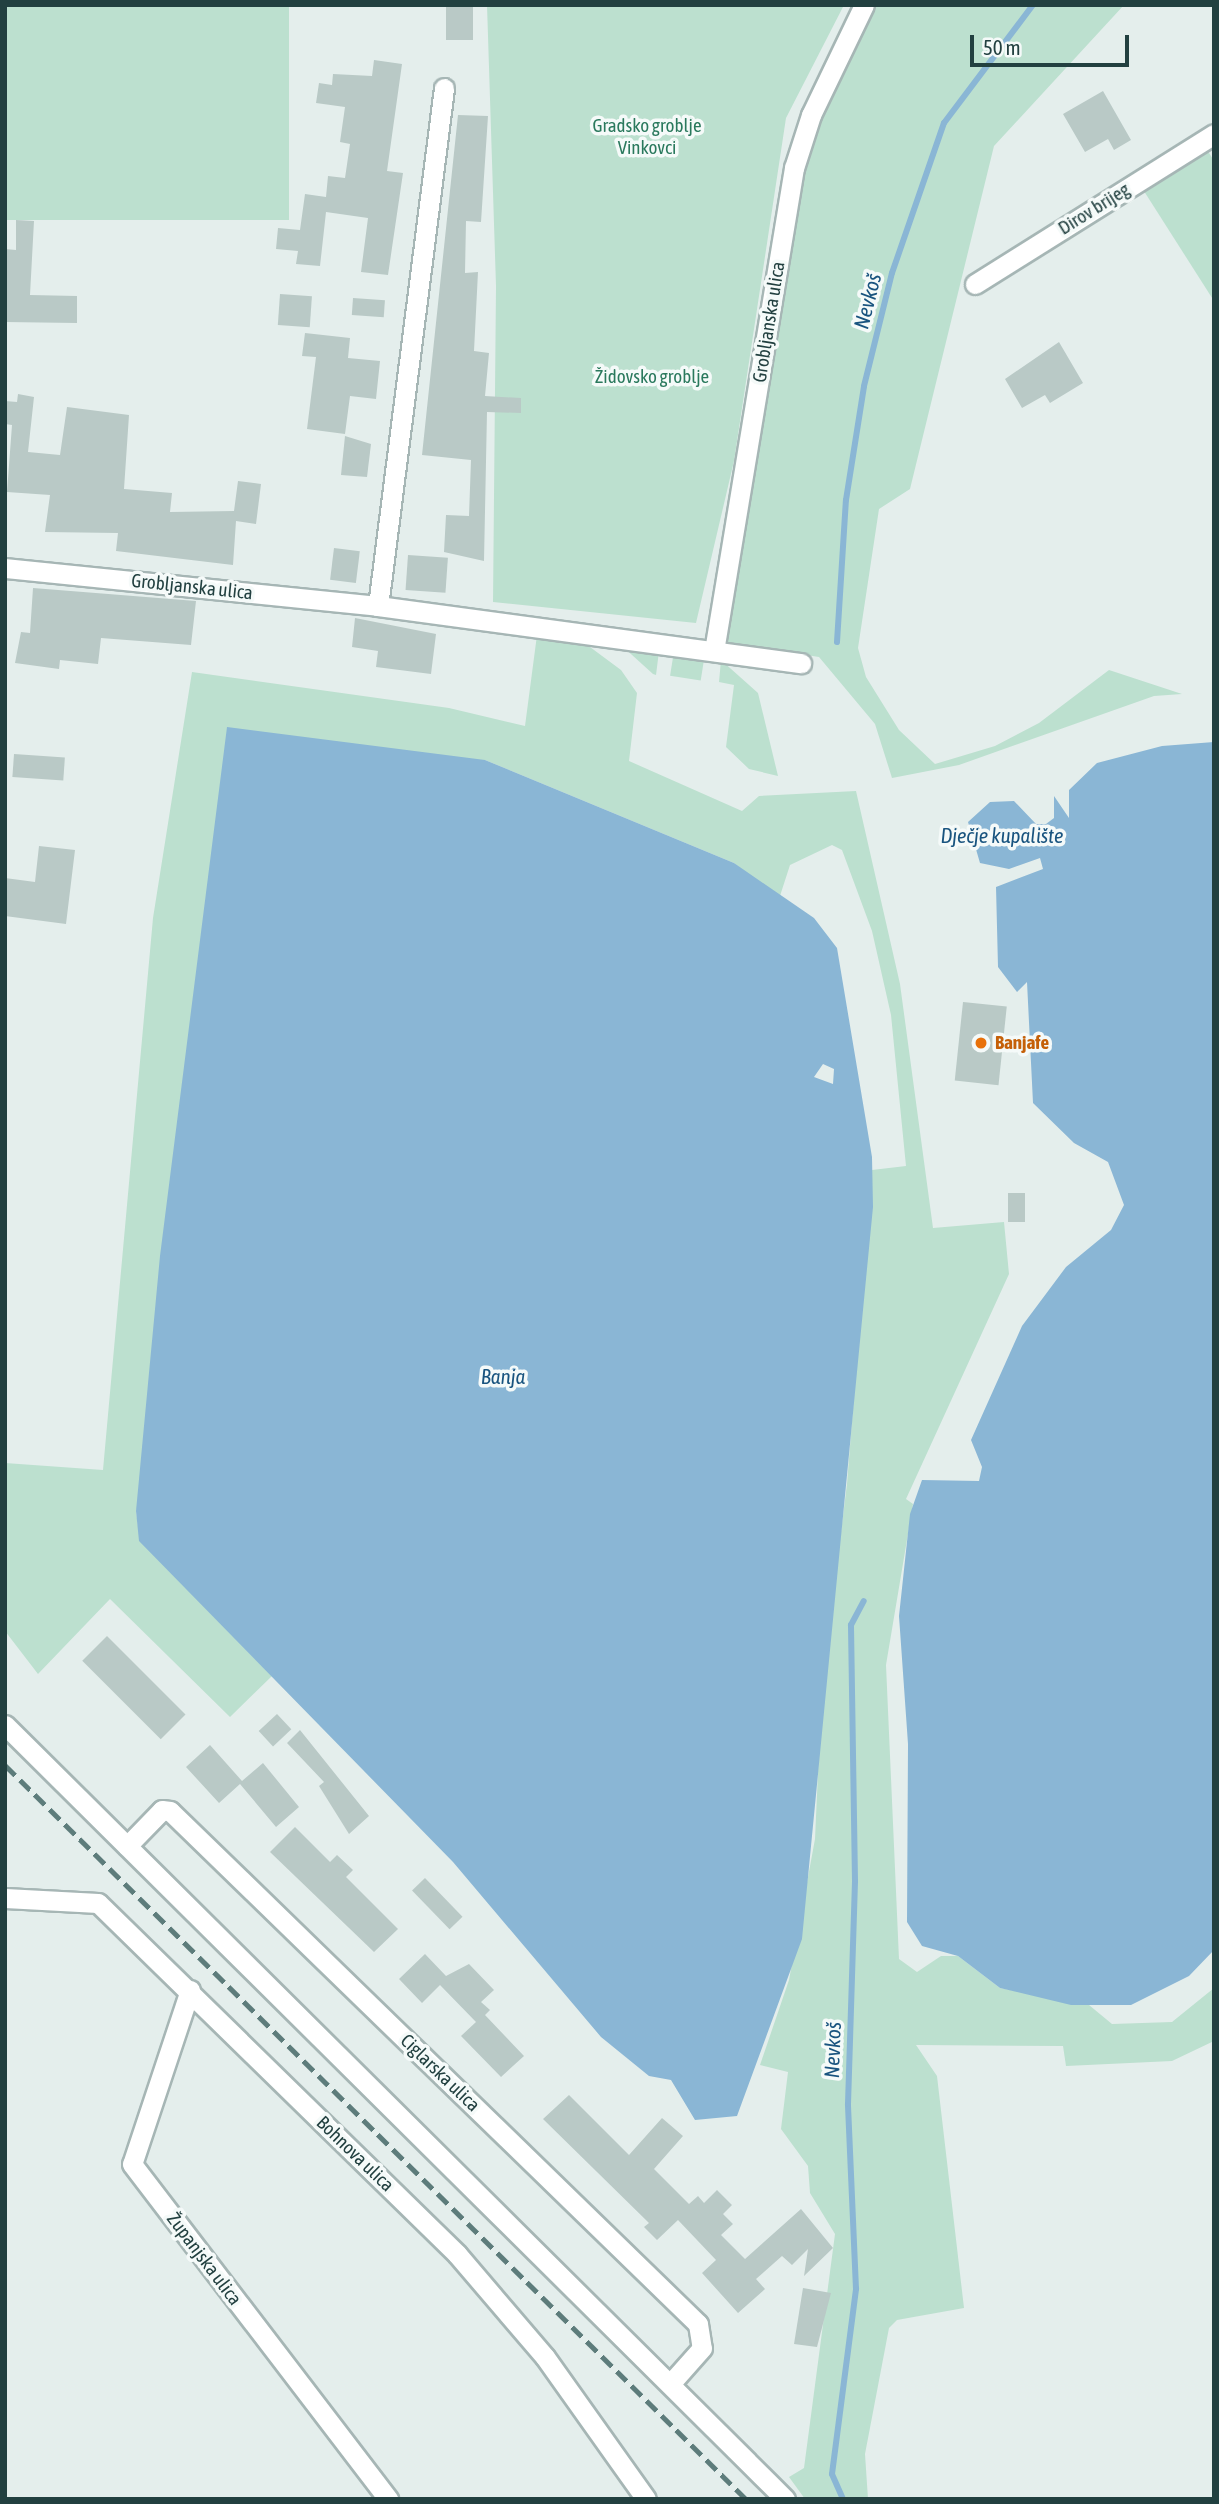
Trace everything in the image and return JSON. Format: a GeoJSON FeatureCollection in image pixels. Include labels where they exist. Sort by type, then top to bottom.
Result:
{"type":"FeatureCollection","features":[{"type":"Feature","properties":{"kind":"street","name":"Grobljanska ulica"},"geometry":{"type":"LineString","coordinates":[[714,651],[794,168],[811,115],[864,5]]}},
{"type":"Feature","properties":{"kind":"street"},"geometry":{"type":"LineString","coordinates":[[378,606],[444,88]]}},
{"type":"Feature","properties":{"kind":"street","name":"Dirov brijeg"},"geometry":{"type":"LineString","coordinates":[[975,284],[1214,134]]}},
{"type":"Feature","properties":{"kind":"street","name":"Grobljanska ulica"},"geometry":{"type":"LineString","coordinates":[[5,568],[378,606],[801,663]]}},
{"type":"Feature","properties":{"kind":"street"},"geometry":{"type":"LineString","coordinates":[[5,1725],[785,2499]]}},
{"type":"Feature","properties":{"kind":"street","name":"Ciglarska ulica"},"geometry":{"type":"LineString","coordinates":[[127,1846],[162,1810],[170,1811],[698,2325],[702,2348],[670,2385]]}},
{"type":"Feature","properties":{"kind":"street","name":"Bohnova ulica"},"geometry":{"type":"LineString","coordinates":[[5,1898],[98,1903],[190,1990],[457,2254],[544,2357],[646,2499]]}},
{"type":"Feature","properties":{"kind":"street","name":"Županjska ulica"},"geometry":{"type":"LineString","coordinates":[[190,1990],[132,2164],[388,2499]]}},
{"type":"Feature","properties":{"kind":"green space"},"geometry":{"type":"Polygon","coordinates":[[[5,5],[289,5],[289,220],[5,220],[5,5]]]}},
{"type":"Feature","properties":{"kind":"green space","name":"Gradsko groblje Vinkovci"},"geometry":{"type":"Polygon","coordinates":[[[487,5],[844,5],[786,118],[734,461],[696,623],[493,602],[496,286],[487,5]]]}},
{"type":"Feature","properties":{"kind":"green space"},"geometry":{"type":"Polygon","coordinates":[[[871,5],[1124,5],[994,146],[910,489],[879,509],[858,648],[866,677],[899,730],[935,764],[995,746],[1039,723],[1109,670],[1182,694],[1154,696],[959,765],[892,778],[875,724],[819,657],[724,642],[800,172],[814,126],[871,5]]]}},
{"type":"Feature","properties":{"kind":"green space"},"geometry":{"type":"Polygon","coordinates":[[[1206,148],[1214,161],[1214,301],[1142,188],[1206,148]]]}},
{"type":"Feature","properties":{"kind":"green space"},"geometry":{"type":"Polygon","coordinates":[[[537,635],[590,647],[621,670],[637,693],[629,761],[742,811],[759,796],[856,791],[900,984],[933,1228],[1004,1222],[1009,1274],[906,1499],[913,1504],[886,1665],[899,1959],[917,1972],[941,1956],[958,1956],[1000,1988],[1089,2005],[1112,2024],[1172,2022],[1214,1988],[1214,2041],[1172,2061],[1066,2066],[1063,2046],[916,2045],[937,2076],[964,2308],[897,2320],[889,2328],[865,2454],[868,2499],[805,2499],[789,2477],[804,2468],[835,2234],[810,2193],[808,2166],[781,2129],[788,2072],[760,2065],[789,1980],[815,1839],[822,1683],[847,1484],[872,1170],[906,1166],[891,1015],[872,931],[842,850],[832,845],[790,865],[779,899],[734,863],[485,760],[136,1511],[140,1541],[272,1676],[230,1717],[110,1599],[38,1674],[5,1631],[5,1463],[103,1470],[153,918],[192,672],[449,708],[525,726],[537,635]]]}},
{"type":"Feature","properties":{"kind":"green space"},"geometry":{"type":"Polygon","coordinates":[[[621,645],[659,651],[656,675],[653,674],[621,645]]]}},
{"type":"Feature","properties":{"kind":"green space"},"geometry":{"type":"Polygon","coordinates":[[[674,651],[705,656],[701,681],[670,676],[674,651]]]}},
{"type":"Feature","properties":{"kind":"green space"},"geometry":{"type":"Polygon","coordinates":[[[721,660],[758,693],[778,776],[749,769],[726,747],[734,685],[719,682],[721,660]]]}},
{"type":"Feature","properties":{"kind":"water","name":"Banja"},"geometry":{"type":"Polygon","coordinates":[[[227,727],[485,760],[734,863],[814,918],[837,948],[872,1157],[873,1207],[802,1939],[737,2116],[695,2120],[671,2080],[649,2076],[601,2037],[453,1862],[139,1541],[136,1511],[160,1256],[227,727]],[[823,1064],[814,1077],[833,1084],[834,1069],[823,1064]]]}},
{"type":"Feature","properties":{"kind":"water","name":"Dječje kupalište"},"geometry":{"type":"Polygon","coordinates":[[[1214,742],[1214,1950],[1189,1976],[1131,2005],[1071,2005],[1000,1988],[958,1956],[922,1946],[907,1922],[908,1744],[899,1616],[910,1514],[922,1480],[979,1481],[982,1467],[971,1440],[1022,1326],[1066,1267],[1111,1230],[1124,1205],[1108,1162],[1074,1143],[1033,1103],[1027,982],[1017,992],[998,967],[996,887],[1043,869],[1040,858],[1009,869],[980,863],[968,822],[990,802],[1014,801],[1036,824],[1046,824],[1054,818],[1054,796],[1069,818],[1069,790],[1097,763],[1162,746],[1214,742]]]}},
{"type":"Feature","properties":{"kind":"building"},"geometry":{"type":"Polygon","coordinates":[[[446,5],[473,5],[473,40],[446,40],[446,5]]]}},
{"type":"Feature","properties":{"kind":"building"},"geometry":{"type":"Polygon","coordinates":[[[374,60],[402,64],[387,171],[403,173],[388,275],[361,272],[368,218],[326,212],[320,266],[296,264],[298,251],[276,249],[278,228],[300,230],[305,194],[326,197],[328,176],[345,178],[350,144],[340,142],[345,107],[316,103],[319,83],[332,85],[333,74],[372,76],[374,60]]]}},
{"type":"Feature","properties":{"kind":"building"},"geometry":{"type":"Polygon","coordinates":[[[1103,91],[1131,140],[1114,150],[1108,139],[1085,152],[1063,114],[1103,91]]]}},
{"type":"Feature","properties":{"kind":"building"},"geometry":{"type":"Polygon","coordinates":[[[458,115],[488,116],[481,222],[466,221],[465,273],[478,272],[474,351],[489,353],[485,396],[521,398],[521,413],[487,412],[484,561],[444,552],[446,515],[469,516],[471,460],[422,455],[458,115]]]}},
{"type":"Feature","properties":{"kind":"building"},"geometry":{"type":"Polygon","coordinates":[[[16,220],[34,221],[30,295],[77,296],[77,323],[5,322],[5,249],[16,250],[16,220]]]}},
{"type":"Feature","properties":{"kind":"building"},"geometry":{"type":"Polygon","coordinates":[[[280,294],[312,296],[310,327],[278,325],[280,294]]]}},
{"type":"Feature","properties":{"kind":"building"},"geometry":{"type":"Polygon","coordinates":[[[353,298],[385,300],[384,317],[352,315],[353,298]]]}},
{"type":"Feature","properties":{"kind":"building"},"geometry":{"type":"Polygon","coordinates":[[[305,333],[350,338],[348,358],[380,361],[376,399],[350,396],[345,434],[307,429],[316,357],[302,356],[305,333]]]}},
{"type":"Feature","properties":{"kind":"building"},"geometry":{"type":"Polygon","coordinates":[[[1059,342],[1083,383],[1050,403],[1045,395],[1022,408],[1005,379],[1059,342]]]}},
{"type":"Feature","properties":{"kind":"building"},"geometry":{"type":"Polygon","coordinates":[[[18,394],[34,397],[28,452],[60,455],[67,407],[129,415],[124,489],[172,493],[170,512],[234,511],[238,481],[261,484],[256,524],[236,521],[233,565],[116,551],[118,533],[45,532],[50,495],[7,492],[12,425],[5,424],[5,401],[17,402],[18,394]]]}},
{"type":"Feature","properties":{"kind":"building"},"geometry":{"type":"Polygon","coordinates":[[[345,436],[371,444],[367,477],[341,475],[345,436]]]}},
{"type":"Feature","properties":{"kind":"building"},"geometry":{"type":"Polygon","coordinates":[[[334,548],[360,551],[356,583],[330,580],[334,548]]]}},
{"type":"Feature","properties":{"kind":"building"},"geometry":{"type":"Polygon","coordinates":[[[408,555],[448,558],[445,593],[406,590],[408,555]]]}},
{"type":"Feature","properties":{"kind":"building"},"geometry":{"type":"Polygon","coordinates":[[[33,588],[196,601],[191,645],[101,638],[98,664],[60,660],[59,669],[15,663],[21,632],[30,633],[33,588]]]}},
{"type":"Feature","properties":{"kind":"building"},"geometry":{"type":"Polygon","coordinates":[[[355,618],[436,634],[431,674],[376,667],[378,651],[352,647],[355,618]]]}},
{"type":"Feature","properties":{"kind":"building"},"geometry":{"type":"Polygon","coordinates":[[[14,754],[65,758],[63,781],[12,777],[14,754]]]}},
{"type":"Feature","properties":{"kind":"building"},"geometry":{"type":"Polygon","coordinates":[[[39,846],[75,850],[66,924],[5,916],[5,878],[35,882],[39,846]]]}},
{"type":"Feature","properties":{"kind":"building","name":"Banjafe"},"geometry":{"type":"Polygon","coordinates":[[[963,1002],[1007,1007],[999,1085],[955,1081],[963,1002]]]}},
{"type":"Feature","properties":{"kind":"building"},"geometry":{"type":"Polygon","coordinates":[[[1008,1193],[1025,1193],[1025,1222],[1008,1222],[1008,1193]]]}},
{"type":"Feature","properties":{"kind":"building"},"geometry":{"type":"Polygon","coordinates":[[[107,1636],[185,1714],[161,1739],[82,1661],[107,1636]]]}},
{"type":"Feature","properties":{"kind":"building"},"geometry":{"type":"Polygon","coordinates":[[[277,1714],[291,1729],[273,1746],[259,1731],[277,1714]]]}},
{"type":"Feature","properties":{"kind":"building"},"geometry":{"type":"Polygon","coordinates":[[[300,1730],[369,1816],[349,1834],[319,1786],[324,1782],[287,1743],[300,1730]]]}},
{"type":"Feature","properties":{"kind":"building"},"geometry":{"type":"Polygon","coordinates":[[[210,1745],[242,1781],[263,1763],[299,1807],[276,1827],[240,1784],[219,1803],[186,1767],[210,1745]]]}},
{"type":"Feature","properties":{"kind":"building"},"geometry":{"type":"Polygon","coordinates":[[[295,1827],[330,1862],[337,1855],[353,1870],[346,1877],[398,1929],[374,1952],[270,1852],[295,1827]]]}},
{"type":"Feature","properties":{"kind":"building"},"geometry":{"type":"Polygon","coordinates":[[[425,1878],[463,1917],[450,1929],[412,1891],[425,1878]]]}},
{"type":"Feature","properties":{"kind":"building"},"geometry":{"type":"Polygon","coordinates":[[[425,1954],[446,1976],[469,1964],[494,1990],[481,2002],[490,2010],[485,2015],[524,2056],[501,2077],[461,2036],[476,2022],[440,1985],[422,2003],[399,1979],[425,1954]]]}},
{"type":"Feature","properties":{"kind":"building"},"geometry":{"type":"Polygon","coordinates":[[[569,2095],[629,2155],[662,2118],[683,2136],[654,2169],[689,2204],[698,2196],[704,2203],[717,2190],[732,2205],[723,2214],[733,2224],[721,2235],[745,2259],[801,2209],[833,2248],[804,2276],[808,2249],[792,2265],[782,2256],[756,2279],[765,2289],[738,2313],[702,2273],[716,2260],[678,2220],[657,2240],[644,2227],[649,2223],[543,2119],[569,2095]]]}},
{"type":"Feature","properties":{"kind":"building"},"geometry":{"type":"Polygon","coordinates":[[[803,2288],[831,2293],[817,2347],[794,2344],[803,2288]]]}},
{"type":"Feature","properties":{"kind":"waterway","name":"Nevkoš"},"geometry":{"type":"LineString","coordinates":[[837,642],[846,500],[864,386],[892,273],[944,123],[1033,5]]}},
{"type":"Feature","properties":{"kind":"waterway","name":"Nevkoš"},"geometry":{"type":"LineString","coordinates":[[843,2499],[832,2474],[856,2289],[848,2104],[855,1881],[851,1625],[864,1601]]}},
{"type":"Feature","properties":{"kind":"railway"},"geometry":{"type":"LineString","coordinates":[[5,1765],[746,2499]]}},
{"type":"Feature","properties":{"kind":"place","name":"Banjafe"},"geometry":{"type":"Point","coordinates":[981,1043]}},
{"type":"Feature","properties":{"kind":"park label","name":"Židovsko groblje"},"geometry":{"type":"Point","coordinates":[652,377]}}]}
